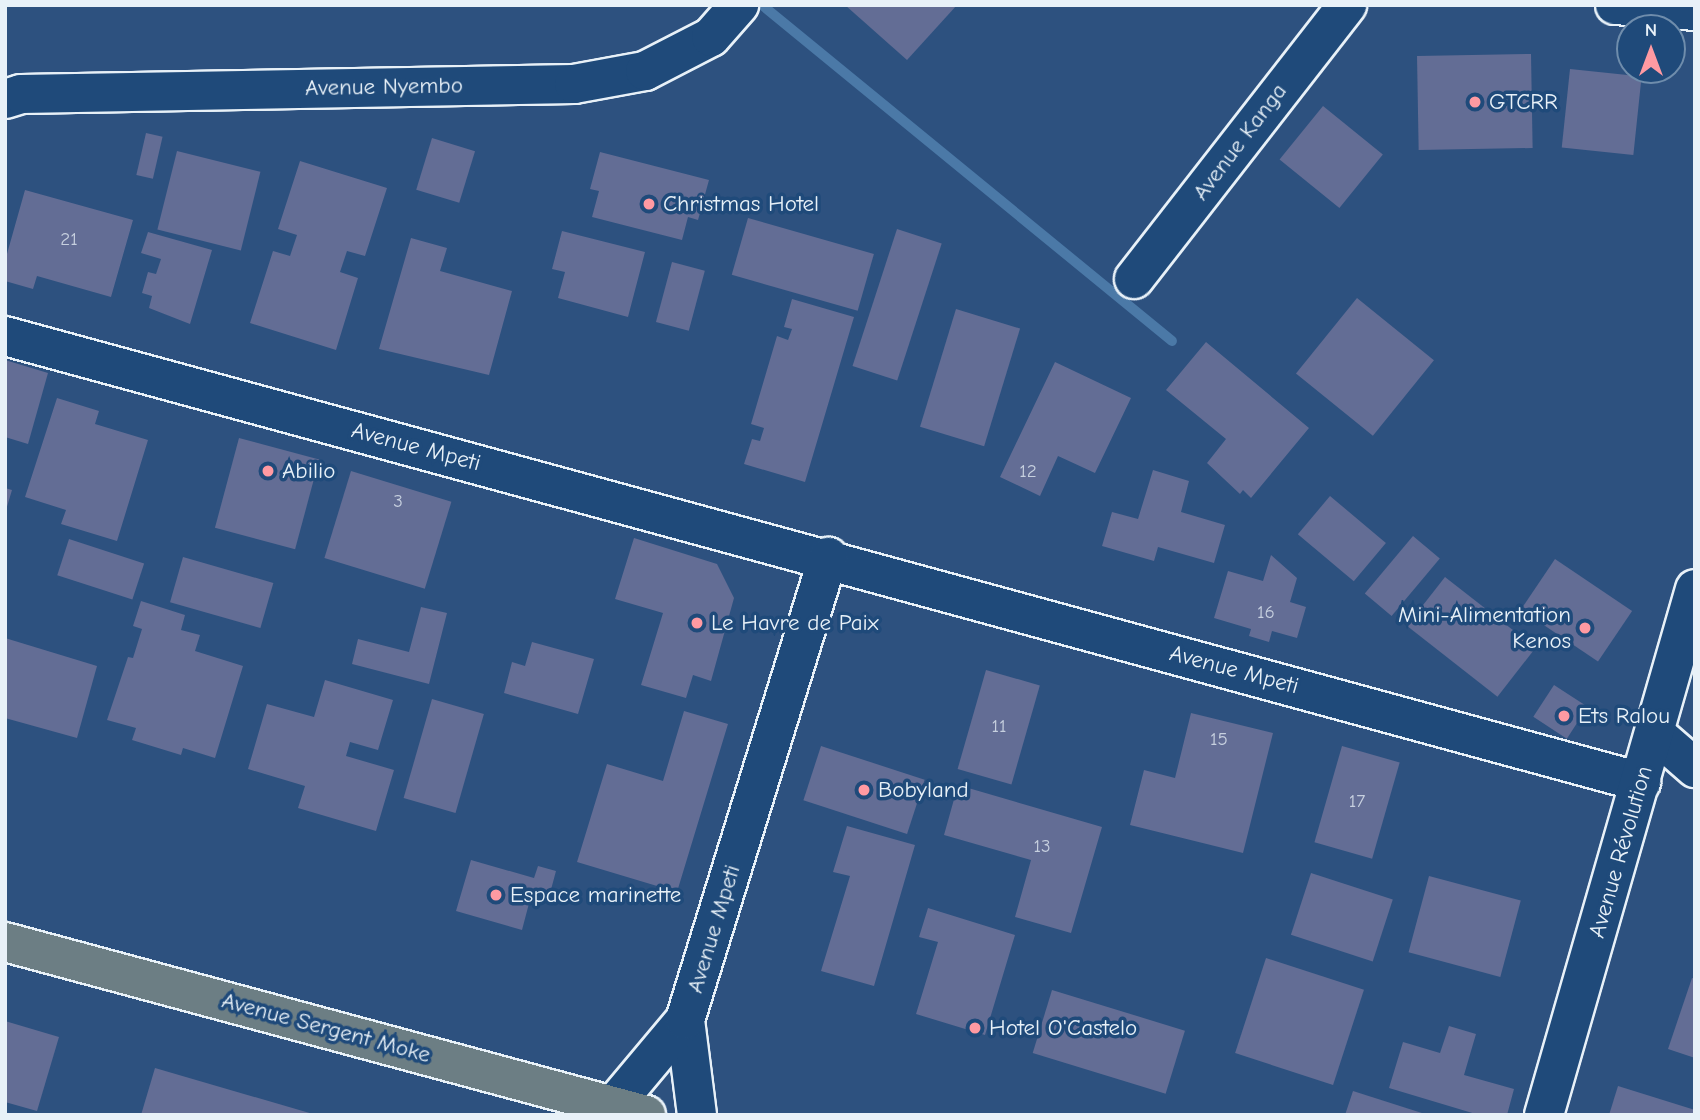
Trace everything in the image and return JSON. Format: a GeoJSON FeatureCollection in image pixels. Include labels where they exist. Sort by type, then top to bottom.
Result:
{"type":"FeatureCollection","features":[{"type":"Feature","properties":{"kind":"main road","name":"Avenue Sergent Moke"},"geometry":{"type":"LineString","coordinates":[[5,942],[630,1110]]}},
{"type":"Feature","properties":{"kind":"street","name":"Avenue Nyembo"},"geometry":{"type":"LineString","coordinates":[[5,99],[21,94],[574,84],[645,71],[711,37],[739,5]]}},
{"type":"Feature","properties":{"kind":"street","name":"Avenue Kanga"},"geometry":{"type":"LineString","coordinates":[[1134,279],[1347,5]]}},
{"type":"Feature","properties":{"kind":"street"},"geometry":{"type":"LineString","coordinates":[[1615,5],[1695,11]]}},
{"type":"Feature","properties":{"kind":"street","name":"Avenue Mpeti"},"geometry":{"type":"LineString","coordinates":[[5,336],[828,557],[1641,782]]}},
{"type":"Feature","properties":{"kind":"street","name":"Avenue Mpeti"},"geometry":{"type":"LineString","coordinates":[[630,1110],[685,1020],[828,557]]}},
{"type":"Feature","properties":{"kind":"street","name":"Avenue Révolution"},"geometry":{"type":"LineString","coordinates":[[1544,1115],[1656,734],[1695,589]]}},
{"type":"Feature","properties":{"kind":"street"},"geometry":{"type":"LineString","coordinates":[[1656,734],[1695,768]]}},
{"type":"Feature","properties":{"kind":"street","name":"Avenue Mpeti"},"geometry":{"type":"LineString","coordinates":[[685,1020],[697,1115]]}},
{"type":"Feature","properties":{"kind":"building"},"geometry":{"type":"Polygon","coordinates":[[[845,5],[957,5],[907,60],[845,5]]]}},
{"type":"Feature","properties":{"kind":"building","name":"GTCRR"},"geometry":{"type":"Polygon","coordinates":[[[1531,54],[1533,148],[1419,150],[1417,56],[1531,54]]]}},
{"type":"Feature","properties":{"kind":"building"},"geometry":{"type":"Polygon","coordinates":[[[1570,69],[1616,74],[1616,84],[1641,84],[1633,155],[1562,148],[1570,69]]]}},
{"type":"Feature","properties":{"kind":"building"},"geometry":{"type":"Polygon","coordinates":[[[1323,106],[1383,154],[1339,208],[1280,160],[1323,106]]]}},
{"type":"Feature","properties":{"kind":"building"},"geometry":{"type":"Polygon","coordinates":[[[146,133],[163,137],[153,179],[136,175],[146,133]]]}},
{"type":"Feature","properties":{"kind":"building"},"geometry":{"type":"Polygon","coordinates":[[[432,138],[475,151],[459,203],[416,190],[432,138]]]}},
{"type":"Feature","properties":{"kind":"building"},"geometry":{"type":"Polygon","coordinates":[[[177,151],[260,172],[241,250],[157,230],[177,151]]]}},
{"type":"Feature","properties":{"kind":"building","name":"Christmas Hotel"},"geometry":{"type":"Polygon","coordinates":[[[600,152],[709,180],[698,220],[688,217],[682,240],[592,217],[599,191],[590,189],[600,152]]]}},
{"type":"Feature","properties":{"kind":"building"},"geometry":{"type":"Polygon","coordinates":[[[300,161],[387,188],[365,256],[347,251],[340,272],[358,278],[336,350],[250,323],[273,251],[290,256],[297,235],[278,229],[300,161]]]}},
{"type":"Feature","properties":{"kind":"building"},"geometry":{"type":"Polygon","coordinates":[[[25,190],[133,220],[111,297],[37,276],[33,289],[5,281],[5,261],[25,190]]]}},
{"type":"Feature","properties":{"kind":"building"},"geometry":{"type":"Polygon","coordinates":[[[748,218],[874,254],[858,311],[732,275],[748,218]]]}},
{"type":"Feature","properties":{"kind":"building"},"geometry":{"type":"Polygon","coordinates":[[[897,229],[942,244],[897,380],[853,366],[897,229]]]}},
{"type":"Feature","properties":{"kind":"building"},"geometry":{"type":"Polygon","coordinates":[[[562,231],[645,252],[628,317],[558,298],[565,272],[552,269],[562,231]]]}},
{"type":"Feature","properties":{"kind":"building"},"geometry":{"type":"Polygon","coordinates":[[[148,232],[212,250],[190,324],[149,308],[152,296],[142,293],[148,272],[156,274],[161,259],[141,253],[148,232]]]}},
{"type":"Feature","properties":{"kind":"building"},"geometry":{"type":"Polygon","coordinates":[[[411,238],[447,248],[440,271],[512,291],[489,375],[379,349],[411,238]]]}},
{"type":"Feature","properties":{"kind":"building"},"geometry":{"type":"Polygon","coordinates":[[[672,262],[705,271],[689,331],[656,322],[672,262]]]}},
{"type":"Feature","properties":{"kind":"building"},"geometry":{"type":"Polygon","coordinates":[[[1357,298],[1434,360],[1373,436],[1296,373],[1357,298]]]}},
{"type":"Feature","properties":{"kind":"building"},"geometry":{"type":"Polygon","coordinates":[[[792,299],[854,317],[805,482],[744,464],[752,439],[760,441],[764,428],[751,424],[777,336],[788,340],[792,329],[784,327],[792,299]]]}},
{"type":"Feature","properties":{"kind":"building"},"geometry":{"type":"Polygon","coordinates":[[[956,309],[1020,329],[984,446],[920,427],[956,309]]]}},
{"type":"Feature","properties":{"kind":"building"},"geometry":{"type":"Polygon","coordinates":[[[1206,342],[1309,428],[1251,498],[1243,490],[1240,494],[1207,463],[1226,439],[1166,390],[1206,342]]]}},
{"type":"Feature","properties":{"kind":"building"},"geometry":{"type":"Polygon","coordinates":[[[5,360],[48,373],[28,444],[5,437],[5,360]]]}},
{"type":"Feature","properties":{"kind":"building"},"geometry":{"type":"Polygon","coordinates":[[[1055,362],[1131,398],[1095,473],[1058,456],[1040,496],[1000,477],[1055,362]]]}},
{"type":"Feature","properties":{"kind":"building"},"geometry":{"type":"Polygon","coordinates":[[[57,398],[99,411],[95,424],[148,440],[117,541],[61,524],[66,510],[25,497],[57,398]]]}},
{"type":"Feature","properties":{"kind":"building"},"geometry":{"type":"Polygon","coordinates":[[[239,438],[319,459],[295,549],[215,528],[239,438]]]}},
{"type":"Feature","properties":{"kind":"building"},"geometry":{"type":"Polygon","coordinates":[[[1153,470],[1189,481],[1181,512],[1225,525],[1214,563],[1158,547],[1154,561],[1102,546],[1112,512],[1138,519],[1153,470]]]}},
{"type":"Feature","properties":{"kind":"building"},"geometry":{"type":"Polygon","coordinates":[[[351,471],[451,502],[425,589],[324,558],[351,471]]]}},
{"type":"Feature","properties":{"kind":"building"},"geometry":{"type":"Polygon","coordinates":[[[5,488],[12,490],[6,510],[5,510],[5,488]]]}},
{"type":"Feature","properties":{"kind":"building"},"geometry":{"type":"Polygon","coordinates":[[[1330,496],[1386,543],[1354,581],[1298,534],[1330,496]]]}},
{"type":"Feature","properties":{"kind":"building"},"geometry":{"type":"Polygon","coordinates":[[[1413,536],[1440,558],[1392,616],[1365,593],[1413,536]]]}},
{"type":"Feature","properties":{"kind":"building"},"geometry":{"type":"Polygon","coordinates":[[[634,538],[717,564],[734,598],[711,681],[693,675],[686,698],[641,685],[663,613],[615,599],[634,538]]]}},
{"type":"Feature","properties":{"kind":"building"},"geometry":{"type":"Polygon","coordinates":[[[69,539],[144,563],[132,600],[57,575],[69,539]]]}},
{"type":"Feature","properties":{"kind":"building"},"geometry":{"type":"Polygon","coordinates":[[[1271,555],[1297,578],[1290,602],[1306,607],[1297,638],[1272,631],[1269,642],[1249,636],[1251,629],[1214,618],[1228,571],[1263,581],[1271,555]]]}},
{"type":"Feature","properties":{"kind":"building"},"geometry":{"type":"Polygon","coordinates":[[[183,557],[273,583],[260,628],[170,602],[183,557]]]}},
{"type":"Feature","properties":{"kind":"building"},"geometry":{"type":"Polygon","coordinates":[[[1555,559],[1632,611],[1598,662],[1521,610],[1555,559]]]}},
{"type":"Feature","properties":{"kind":"building"},"geometry":{"type":"Polygon","coordinates":[[[1445,577],[1536,648],[1497,697],[1407,626],[1445,577]]]}},
{"type":"Feature","properties":{"kind":"building"},"geometry":{"type":"Polygon","coordinates":[[[141,601],[185,615],[181,630],[200,635],[195,651],[243,666],[215,758],[183,748],[181,755],[132,740],[136,728],[107,720],[128,657],[133,658],[142,629],[133,626],[141,601]]]}},
{"type":"Feature","properties":{"kind":"building"},"geometry":{"type":"Polygon","coordinates":[[[421,607],[447,613],[429,684],[352,664],[358,639],[409,652],[421,607]]]}},
{"type":"Feature","properties":{"kind":"building"},"geometry":{"type":"Polygon","coordinates":[[[5,638],[97,666],[77,738],[5,718],[5,638]]]}},
{"type":"Feature","properties":{"kind":"building"},"geometry":{"type":"Polygon","coordinates":[[[532,642],[594,659],[578,714],[504,693],[512,662],[525,666],[532,642]]]}},
{"type":"Feature","properties":{"kind":"building"},"geometry":{"type":"Polygon","coordinates":[[[986,670],[1040,685],[1011,784],[958,769],[986,670]]]}},
{"type":"Feature","properties":{"kind":"building"},"geometry":{"type":"Polygon","coordinates":[[[325,680],[393,700],[378,750],[350,742],[346,756],[394,770],[376,831],[298,808],[305,786],[248,769],[267,704],[314,717],[325,680]]]}},
{"type":"Feature","properties":{"kind":"building"},"geometry":{"type":"Polygon","coordinates":[[[1554,685],[1588,707],[1567,739],[1533,717],[1554,685]]]}},
{"type":"Feature","properties":{"kind":"building"},"geometry":{"type":"Polygon","coordinates":[[[432,699],[484,714],[456,813],[404,798],[432,699]]]}},
{"type":"Feature","properties":{"kind":"building"},"geometry":{"type":"Polygon","coordinates":[[[684,711],[728,724],[677,892],[577,862],[607,764],[663,781],[684,711]]]}},
{"type":"Feature","properties":{"kind":"building"},"geometry":{"type":"Polygon","coordinates":[[[1191,713],[1273,733],[1243,853],[1130,825],[1144,770],[1175,778],[1191,713]]]}},
{"type":"Feature","properties":{"kind":"building","name":"Bobyland"},"geometry":{"type":"Polygon","coordinates":[[[821,746],[925,780],[907,834],[803,800],[821,746]]]}},
{"type":"Feature","properties":{"kind":"building"},"geometry":{"type":"Polygon","coordinates":[[[1342,746],[1400,763],[1372,859],[1314,842],[1342,746]]]}},
{"type":"Feature","properties":{"kind":"building"},"geometry":{"type":"Polygon","coordinates":[[[958,785],[1102,827],[1071,933],[1015,917],[1031,860],[944,835],[958,785]]]}},
{"type":"Feature","properties":{"kind":"building"},"geometry":{"type":"Polygon","coordinates":[[[847,826],[915,845],[874,986],[821,971],[850,876],[833,872],[847,826]]]}},
{"type":"Feature","properties":{"kind":"building","name":"Espace marinette"},"geometry":{"type":"Polygon","coordinates":[[[471,860],[534,878],[538,866],[556,871],[549,897],[532,892],[522,930],[456,911],[471,860]]]}},
{"type":"Feature","properties":{"kind":"building"},"geometry":{"type":"Polygon","coordinates":[[[1311,873],[1393,900],[1373,961],[1291,935],[1311,873]]]}},
{"type":"Feature","properties":{"kind":"building"},"geometry":{"type":"Polygon","coordinates":[[[1429,876],[1521,901],[1500,977],[1409,952],[1429,876]]]}},
{"type":"Feature","properties":{"kind":"building"},"geometry":{"type":"Polygon","coordinates":[[[928,908],[1015,935],[985,1035],[916,1014],[938,942],[919,937],[928,908]]]}},
{"type":"Feature","properties":{"kind":"building"},"geometry":{"type":"Polygon","coordinates":[[[1266,958],[1364,990],[1333,1085],[1235,1053],[1266,958]]]}},
{"type":"Feature","properties":{"kind":"building"},"geometry":{"type":"Polygon","coordinates":[[[1692,978],[1695,979],[1695,1058],[1668,1049],[1692,978]]]}},
{"type":"Feature","properties":{"kind":"building"},"geometry":{"type":"Polygon","coordinates":[[[1052,990],[1185,1031],[1166,1094],[1033,1053],[1052,990]]]}},
{"type":"Feature","properties":{"kind":"building"},"geometry":{"type":"Polygon","coordinates":[[[5,1021],[59,1037],[37,1111],[5,1102],[5,1021]]]}},
{"type":"Feature","properties":{"kind":"building"},"geometry":{"type":"Polygon","coordinates":[[[1449,1026],[1476,1034],[1464,1075],[1514,1089],[1507,1115],[1479,1115],[1389,1088],[1403,1042],[1440,1053],[1449,1026]]]}},
{"type":"Feature","properties":{"kind":"building"},"geometry":{"type":"Polygon","coordinates":[[[155,1068],[313,1114],[313,1115],[141,1115],[155,1068]]]}},
{"type":"Feature","properties":{"kind":"building"},"geometry":{"type":"Polygon","coordinates":[[[1618,1086],[1695,1110],[1695,1115],[1609,1115],[1618,1086]]]}},
{"type":"Feature","properties":{"kind":"building"},"geometry":{"type":"Polygon","coordinates":[[[1353,1091],[1425,1114],[1345,1115],[1353,1091]]]}},
{"type":"Feature","properties":{"kind":"waterway"},"geometry":{"type":"LineString","coordinates":[[762,5],[1172,341]]}},
{"type":"Feature","properties":{"kind":"place","name":"GTCRR"},"geometry":{"type":"Point","coordinates":[1475,102]}},
{"type":"Feature","properties":{"kind":"place","name":"Christmas Hotel"},"geometry":{"type":"Point","coordinates":[649,204]}},
{"type":"Feature","properties":{"kind":"place","name":"Abilio"},"geometry":{"type":"Point","coordinates":[268,471]}},
{"type":"Feature","properties":{"kind":"place","name":"Le Havre de Paix"},"geometry":{"type":"Point","coordinates":[697,623]}},
{"type":"Feature","properties":{"kind":"place","name":"Mini-Alimentation Kenos"},"geometry":{"type":"Point","coordinates":[1585,628]}},
{"type":"Feature","properties":{"kind":"place","name":"Ets Ralou"},"geometry":{"type":"Point","coordinates":[1564,716]}},
{"type":"Feature","properties":{"kind":"place","name":"Bobyland"},"geometry":{"type":"Point","coordinates":[864,790]}},
{"type":"Feature","properties":{"kind":"place","name":"Espace marinette"},"geometry":{"type":"Point","coordinates":[496,895]}},
{"type":"Feature","properties":{"kind":"place","name":"Hotel O'Castelo"},"geometry":{"type":"Point","coordinates":[975,1028]}}]}
